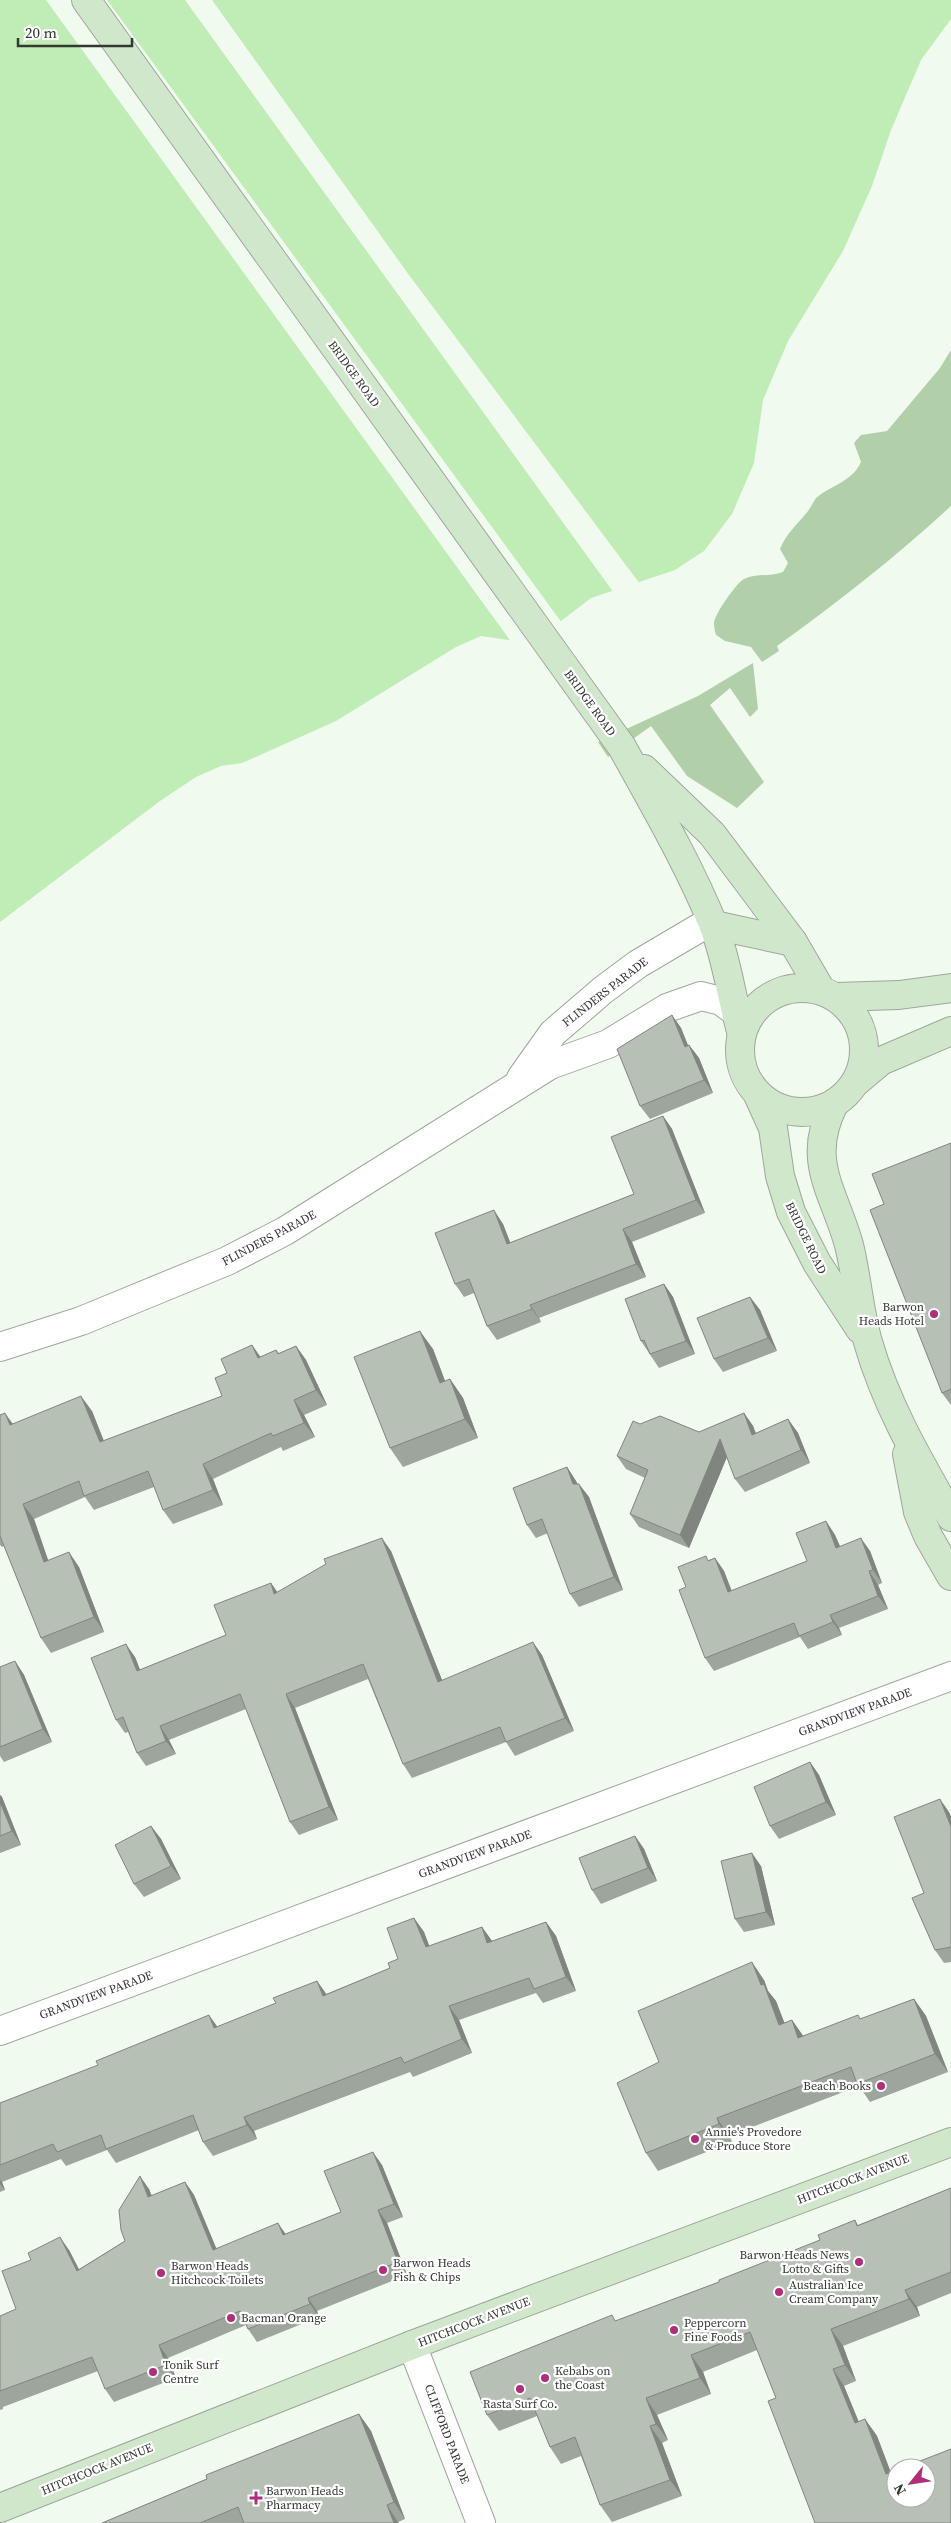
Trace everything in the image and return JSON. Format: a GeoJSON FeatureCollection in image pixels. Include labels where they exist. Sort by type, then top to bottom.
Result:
{"type":"FeatureCollection","features":[{"type":"Feature","properties":{"kind":"main road","name":"BRIDGE ROAD"},"geometry":{"type":"LineString","coordinates":[[86,0],[622,747],[687,866],[714,925],[729,976],[739,1022]]}},
{"type":"Feature","properties":{"kind":"main road","name":"BRIDGE ROAD"},"geometry":{"type":"LineString","coordinates":[[622,747],[712,834],[829,993]]}},
{"type":"Feature","properties":{"kind":"main road"},"geometry":{"type":"LineString","coordinates":[[714,925],[793,942]]}},
{"type":"Feature","properties":{"kind":"main road"},"geometry":{"type":"LineString","coordinates":[[951,988],[900,995],[829,993],[801,986],[782,990],[764,999],[751,1014],[739,1022],[739,1054],[745,1076],[758,1095],[775,1106],[794,1112],[814,1111],[834,1104],[881,1061],[951,1031]]}},
{"type":"Feature","properties":{"kind":"main road"},"geometry":{"type":"LineString","coordinates":[[829,993],[850,1010],[861,1026],[865,1045],[864,1064],[856,1082]]}},
{"type":"Feature","properties":{"kind":"main road","name":"BRIDGE ROAD"},"geometry":{"type":"LineString","coordinates":[[758,1095],[773,1128],[780,1176],[791,1212],[817,1263],[868,1342]]}},
{"type":"Feature","properties":{"kind":"main road","name":"BRIDGE ROAD"},"geometry":{"type":"LineString","coordinates":[[834,1104],[826,1120],[821,1139],[821,1160],[827,1186],[848,1244],[868,1342],[903,1433],[951,1517]]}},
{"type":"Feature","properties":{"kind":"main road","name":"BRIDGE ROAD"},"geometry":{"type":"LineString","coordinates":[[903,1433],[918,1512],[928,1536],[951,1576]]}},
{"type":"Feature","properties":{"kind":"main road","name":"HITCHCOCK AVENUE"},"geometry":{"type":"LineString","coordinates":[[0,2508],[412,2345],[951,2142]]}},
{"type":"Feature","properties":{"kind":"street","name":"FLINDERS PARADE"},"geometry":{"type":"LineString","coordinates":[[516,1085],[553,1033],[603,990],[638,964],[699,928],[714,925]]}},
{"type":"Feature","properties":{"kind":"street","name":"FLINDERS PARADE"},"geometry":{"type":"LineString","coordinates":[[0,1348],[81,1321],[227,1261],[285,1231],[550,1065],[608,1044],[667,1008],[701,996],[721,1001],[739,1022]]}},
{"type":"Feature","properties":{"kind":"street","name":"GRANDVIEW PARADE"},"geometry":{"type":"LineString","coordinates":[[0,2031],[951,1676]]}},
{"type":"Feature","properties":{"kind":"street","name":"CLIFFORD PARADE"},"geometry":{"type":"LineString","coordinates":[[412,2345],[481,2523]]}},
{"type":"Feature","properties":{"kind":"shaded area"},"geometry":{"type":"Polygon","coordinates":[[[0,0],[951,0],[951,19],[921,60],[891,130],[872,186],[843,251],[788,341],[763,400],[754,463],[732,514],[704,551],[675,570],[591,598],[544,634],[521,642],[481,636],[456,647],[336,721],[242,763],[221,766],[196,777],[160,801],[0,922],[0,0]]]}},
{"type":"Feature","properties":{"kind":"shaded area"},"geometry":{"type":"Polygon","coordinates":[[[951,350],[951,506],[866,579],[777,646],[779,651],[762,662],[751,647],[725,641],[716,635],[715,619],[736,586],[744,579],[753,576],[783,572],[788,563],[780,549],[789,533],[808,511],[816,498],[847,479],[861,462],[854,443],[861,435],[887,431],[940,368],[951,350]]]}},
{"type":"Feature","properties":{"kind":"shaded area"},"geometry":{"type":"Polygon","coordinates":[[[753,663],[758,709],[750,717],[730,688],[710,705],[764,782],[737,808],[687,776],[651,726],[608,757],[598,742],[698,696],[753,663]]]}},
{"type":"Feature","properties":{"kind":"pier"},"geometry":{"type":"Polygon","coordinates":[[[46,0],[107,0],[562,623],[545,636],[521,644],[512,643],[46,0]]]}},
{"type":"Feature","properties":{"kind":"pier"},"geometry":{"type":"Polygon","coordinates":[[[185,0],[212,0],[409,275],[640,584],[614,593],[185,0]]]}},
{"type":"Feature","properties":{"kind":"building"},"geometry":{"type":"Polygon","coordinates":[[[672,1015],[685,1047],[689,1045],[704,1080],[640,1106],[617,1049],[672,1015]]]}},
{"type":"Feature","properties":{"kind":"building"},"geometry":{"type":"Polygon","coordinates":[[[663,1116],[696,1200],[623,1229],[636,1264],[530,1305],[532,1309],[487,1326],[469,1279],[455,1284],[435,1233],[494,1210],[507,1244],[634,1194],[611,1137],[663,1116]]]}},
{"type":"Feature","properties":{"kind":"building","name":"Barwon Heads Hotel"},"geometry":{"type":"Polygon","coordinates":[[[951,1143],[951,1389],[942,1393],[870,1210],[884,1204],[872,1174],[951,1143]]]}},
{"type":"Feature","properties":{"kind":"building"},"geometry":{"type":"Polygon","coordinates":[[[664,1284],[686,1341],[650,1354],[644,1340],[641,1341],[625,1299],[664,1284]]]}},
{"type":"Feature","properties":{"kind":"building"},"geometry":{"type":"Polygon","coordinates":[[[750,1297],[768,1338],[714,1359],[697,1318],[750,1297]]]}},
{"type":"Feature","properties":{"kind":"building"},"geometry":{"type":"Polygon","coordinates":[[[420,1331],[440,1383],[450,1379],[465,1419],[390,1448],[354,1357],[420,1331]]]}},
{"type":"Feature","properties":{"kind":"building"},"geometry":{"type":"Polygon","coordinates":[[[252,1345],[258,1358],[276,1350],[278,1354],[296,1346],[316,1390],[294,1400],[304,1423],[273,1436],[271,1433],[203,1464],[213,1490],[163,1510],[148,1471],[84,1496],[79,1481],[23,1504],[44,1562],[69,1552],[94,1617],[41,1638],[0,1536],[0,1415],[5,1413],[10,1425],[81,1396],[100,1442],[222,1396],[215,1378],[227,1373],[221,1359],[252,1345]]]}},
{"type":"Feature","properties":{"kind":"building"},"geometry":{"type":"Polygon","coordinates":[[[744,1413],[752,1435],[788,1419],[801,1450],[735,1479],[720,1439],[680,1535],[630,1514],[648,1470],[617,1456],[633,1421],[640,1424],[660,1416],[699,1432],[744,1413]]]}},
{"type":"Feature","properties":{"kind":"building"},"geometry":{"type":"Polygon","coordinates":[[[567,1467],[573,1484],[579,1484],[614,1577],[570,1594],[542,1519],[527,1525],[513,1488],[567,1467]]]}},
{"type":"Feature","properties":{"kind":"building"},"geometry":{"type":"Polygon","coordinates":[[[826,1521],[836,1548],[861,1538],[873,1570],[869,1571],[878,1596],[830,1615],[833,1622],[799,1636],[794,1623],[705,1658],[679,1590],[686,1587],[678,1567],[706,1556],[708,1561],[715,1558],[728,1592],[807,1561],[796,1533],[826,1521]]]}},
{"type":"Feature","properties":{"kind":"building"},"geometry":{"type":"Polygon","coordinates":[[[382,1538],[438,1682],[533,1642],[565,1718],[506,1742],[500,1727],[403,1764],[363,1664],[286,1694],[329,1807],[290,1822],[240,1694],[160,1726],[166,1741],[137,1753],[123,1717],[116,1720],[91,1658],[126,1644],[137,1671],[226,1635],[214,1605],[271,1583],[274,1594],[326,1564],[324,1559],[382,1538]]]}},
{"type":"Feature","properties":{"kind":"building"},"geometry":{"type":"Polygon","coordinates":[[[15,1661],[43,1729],[0,1747],[0,1667],[15,1661]]]}},
{"type":"Feature","properties":{"kind":"building"},"geometry":{"type":"Polygon","coordinates":[[[810,1762],[826,1802],[770,1826],[754,1787],[810,1762]]]}},
{"type":"Feature","properties":{"kind":"building"},"geometry":{"type":"Polygon","coordinates":[[[940,1799],[951,1827],[951,1947],[935,1950],[912,1898],[924,1893],[894,1817],[940,1799]]]}},
{"type":"Feature","properties":{"kind":"building"},"geometry":{"type":"Polygon","coordinates":[[[0,1802],[12,1831],[0,1836],[0,1802]]]}},
{"type":"Feature","properties":{"kind":"building"},"geometry":{"type":"Polygon","coordinates":[[[151,1826],[171,1866],[134,1884],[115,1845],[151,1826]]]}},
{"type":"Feature","properties":{"kind":"building"},"geometry":{"type":"Polygon","coordinates":[[[635,1836],[648,1868],[592,1890],[579,1858],[635,1836]]]}},
{"type":"Feature","properties":{"kind":"building"},"geometry":{"type":"Polygon","coordinates":[[[752,1853],[766,1912],[735,1919],[721,1861],[752,1853]]]}},
{"type":"Feature","properties":{"kind":"building"},"geometry":{"type":"Polygon","coordinates":[[[414,1918],[426,1947],[482,1927],[487,1943],[546,1922],[566,1977],[534,1989],[529,1978],[449,2006],[462,2039],[404,2063],[401,2057],[244,2117],[247,2125],[203,2142],[193,2115],[106,2149],[101,2135],[57,2152],[53,2144],[0,2165],[0,2103],[98,2065],[96,2061],[209,2015],[214,2028],[276,2003],[273,1998],[317,1981],[323,1996],[390,1968],[388,1963],[398,1959],[387,1928],[414,1918]]]}},
{"type":"Feature","properties":{"kind":"building"},"geometry":{"type":"Polygon","coordinates":[[[752,1962],[761,1985],[764,1984],[779,2025],[792,2020],[798,2038],[858,2015],[860,2019],[914,1999],[935,2054],[857,2084],[851,2067],[717,2118],[719,2124],[646,2153],[617,2083],[659,2062],[638,2011],[752,1962]]]}},
{"type":"Feature","properties":{"kind":"building"},"geometry":{"type":"Polygon","coordinates":[[[373,2152],[394,2204],[378,2210],[398,2262],[308,2298],[310,2304],[248,2329],[240,2311],[159,2345],[166,2365],[105,2389],[92,2357],[0,2391],[0,2316],[16,2309],[2,2271],[31,2260],[28,2253],[60,2237],[77,2271],[125,2241],[121,2230],[119,2210],[140,2176],[148,2197],[185,2182],[213,2250],[278,2223],[283,2235],[341,2212],[324,2171],[373,2152]]]}},
{"type":"Feature","properties":{"kind":"building"},"geometry":{"type":"Polygon","coordinates":[[[951,2188],[951,2272],[905,2290],[909,2299],[831,2329],[845,2365],[833,2369],[855,2423],[865,2419],[886,2474],[886,2508],[936,2508],[936,2458],[928,2458],[951,2449],[951,2523],[815,2523],[768,2401],[776,2398],[750,2332],[691,2355],[700,2378],[646,2398],[656,2424],[650,2426],[670,2480],[600,2505],[575,2437],[550,2447],[530,2398],[487,2415],[470,2372],[612,2315],[615,2321],[719,2282],[719,2280],[820,2240],[818,2235],[855,2220],[857,2226],[951,2188]]]}},
{"type":"Feature","properties":{"kind":"building"},"geometry":{"type":"Polygon","coordinates":[[[359,2414],[394,2502],[387,2505],[394,2523],[244,2523],[238,2507],[200,2523],[102,2523],[207,2479],[206,2475],[359,2414]]]}},
{"type":"Feature","properties":{"kind":"place","name":"Barwon Heads Hotel"},"geometry":{"type":"Point","coordinates":[934,1314]}},
{"type":"Feature","properties":{"kind":"place","name":"Beach Books"},"geometry":{"type":"Point","coordinates":[881,2086]}},
{"type":"Feature","properties":{"kind":"place","name":"Annie's Provedore & Produce Store"},"geometry":{"type":"Point","coordinates":[695,2139]}},
{"type":"Feature","properties":{"kind":"place","name":"Barwon Heads News Lotto & Gifts"},"geometry":{"type":"Point","coordinates":[859,2262]}},
{"type":"Feature","properties":{"kind":"place","name":"Barwon Heads Fish & Chips"},"geometry":{"type":"Point","coordinates":[383,2270]}},
{"type":"Feature","properties":{"kind":"place","name":"Barwon Heads Hitchcock Toilets"},"geometry":{"type":"Point","coordinates":[161,2273]}},
{"type":"Feature","properties":{"kind":"place","name":"Australian Ice Cream Company"},"geometry":{"type":"Point","coordinates":[779,2292]}},
{"type":"Feature","properties":{"kind":"place","name":"Bacman Orange"},"geometry":{"type":"Point","coordinates":[231,2318]}},
{"type":"Feature","properties":{"kind":"place","name":"Peppercorn Fine Foods"},"geometry":{"type":"Point","coordinates":[674,2330]}},
{"type":"Feature","properties":{"kind":"place","name":"Tonik Surf Centre"},"geometry":{"type":"Point","coordinates":[153,2372]}},
{"type":"Feature","properties":{"kind":"place","name":"Kebabs on the Coast"},"geometry":{"type":"Point","coordinates":[545,2378]}},
{"type":"Feature","properties":{"kind":"place","name":"Rasta Surf Co."},"geometry":{"type":"Point","coordinates":[520,2389]}},
{"type":"Feature","properties":{"kind":"place","name":"Barwon Heads Pharmacy"},"geometry":{"type":"Point","coordinates":[256,2498]}}]}
